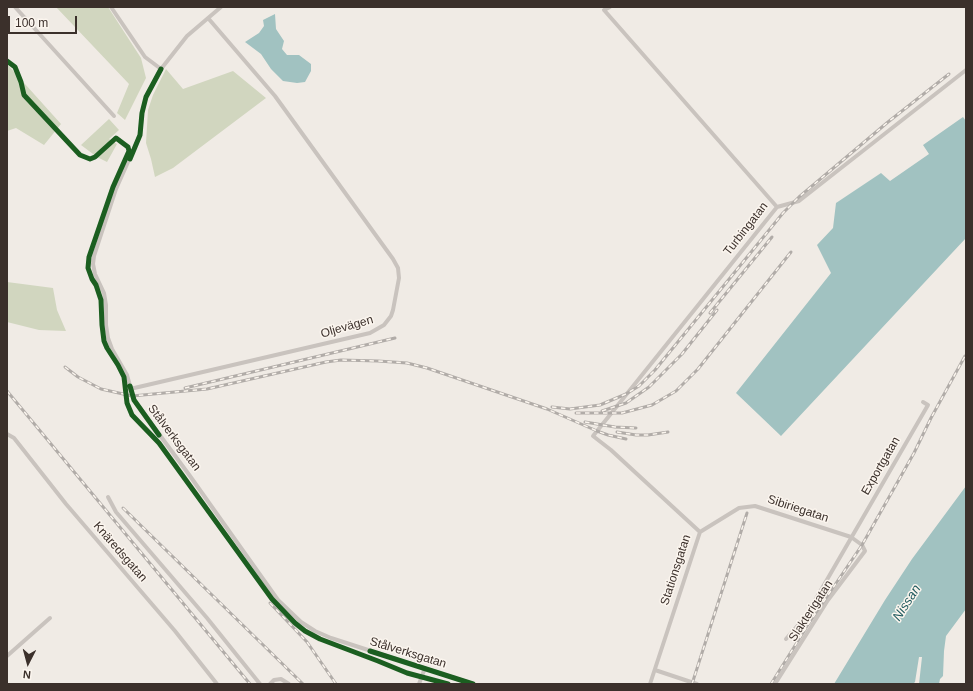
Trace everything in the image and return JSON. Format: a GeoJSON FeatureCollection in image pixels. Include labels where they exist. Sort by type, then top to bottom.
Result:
{"type":"FeatureCollection","features":[{"type":"Feature","properties":{"kind":"street"},"geometry":{"type":"LineString","coordinates":[[15,7],[114,116]]}},
{"type":"Feature","properties":{"kind":"street"},"geometry":{"type":"LineString","coordinates":[[111,7],[145,57],[161,69]]}},
{"type":"Feature","properties":{"kind":"street","name":"Stålverksgatan"},"geometry":{"type":"LineString","coordinates":[[221,7],[187,36],[161,69],[146,98],[142,113],[140,135],[116,189],[92,264],[104,293],[108,338],[127,375],[132,396],[137,406],[190,476],[278,600],[290,612],[301,622],[315,631],[331,638],[473,684]]}},
{"type":"Feature","properties":{"kind":"street","name":"Turbingatan"},"geometry":{"type":"LineString","coordinates":[[593,436],[777,207],[604,10],[610,7]]}},
{"type":"Feature","properties":{"kind":"street","name":"Oljevägen"},"geometry":{"type":"LineString","coordinates":[[130,389],[363,335],[381,327],[391,316],[399,278],[398,268],[384,247],[275,96],[208,18]]}},
{"type":"Feature","properties":{"kind":"street"},"geometry":{"type":"LineString","coordinates":[[777,207],[799,201],[966,70]]}},
{"type":"Feature","properties":{"kind":"street","name":"Exportgatan"},"geometry":{"type":"LineString","coordinates":[[786,640],[806,616],[932,400]]}},
{"type":"Feature","properties":{"kind":"street"},"geometry":{"type":"LineString","coordinates":[[923,402],[928,405]]}},
{"type":"Feature","properties":{"kind":"street","name":"Knäredsgatan"},"geometry":{"type":"LineString","coordinates":[[7,434],[14,438],[66,504],[131,579],[217,684]]}},
{"type":"Feature","properties":{"kind":"street","name":"Stationsgatan"},"geometry":{"type":"LineString","coordinates":[[593,436],[611,450],[700,532],[650,684]]}},
{"type":"Feature","properties":{"kind":"street"},"geometry":{"type":"LineString","coordinates":[[108,497],[116,512],[207,618],[260,684]]}},
{"type":"Feature","properties":{"kind":"street","name":"Sibiriegatan"},"geometry":{"type":"LineString","coordinates":[[700,532],[739,508],[755,506],[851,537],[862,545],[865,551]]}},
{"type":"Feature","properties":{"kind":"street","name":"Slakterigatan"},"geometry":{"type":"LineString","coordinates":[[776,684],[828,600],[865,551]]}},
{"type":"Feature","properties":{"kind":"street"},"geometry":{"type":"LineString","coordinates":[[7,656],[50,618]]}},
{"type":"Feature","properties":{"kind":"street"},"geometry":{"type":"LineString","coordinates":[[419,684],[425,668]]}},
{"type":"Feature","properties":{"kind":"street"},"geometry":{"type":"LineString","coordinates":[[655,670],[697,684]]}},
{"type":"Feature","properties":{"kind":"street"},"geometry":{"type":"LineString","coordinates":[[270,684],[274,680],[281,679],[289,684]]}},
{"type":"Feature","properties":{"kind":"green space"},"geometry":{"type":"Polygon","coordinates":[[[56,7],[108,7],[141,58],[146,78],[125,120],[117,113],[129,84],[56,7]]]}},
{"type":"Feature","properties":{"kind":"green space"},"geometry":{"type":"Polygon","coordinates":[[[7,64],[61,124],[44,145],[16,128],[7,131],[7,64]]]}},
{"type":"Feature","properties":{"kind":"green space"},"geometry":{"type":"Polygon","coordinates":[[[166,69],[183,89],[233,71],[266,98],[173,168],[155,177],[146,143],[148,110],[153,95],[166,69]]]}},
{"type":"Feature","properties":{"kind":"green space"},"geometry":{"type":"Polygon","coordinates":[[[109,119],[119,130],[109,139],[117,144],[107,162],[97,157],[81,145],[109,119]]]}},
{"type":"Feature","properties":{"kind":"green space"},"geometry":{"type":"Polygon","coordinates":[[[7,282],[53,288],[57,310],[66,331],[39,330],[7,322],[7,282]]]}},
{"type":"Feature","properties":{"kind":"water"},"geometry":{"type":"Polygon","coordinates":[[[275,14],[276,29],[284,41],[282,49],[287,55],[299,55],[311,64],[311,71],[305,82],[297,83],[283,81],[271,69],[261,54],[245,42],[259,33],[264,26],[263,20],[275,14]]]}},
{"type":"Feature","properties":{"kind":"water"},"geometry":{"type":"Polygon","coordinates":[[[963,117],[966,121],[966,238],[781,436],[736,393],[831,273],[817,245],[833,228],[836,203],[881,173],[890,181],[929,154],[923,145],[963,117]]]}},
{"type":"Feature","properties":{"kind":"water","name":"Nissan"},"geometry":{"type":"Polygon","coordinates":[[[966,486],[966,609],[946,636],[943,676],[940,679],[939,684],[919,684],[922,657],[919,657],[915,682],[913,684],[834,684],[885,600],[912,559],[966,486]]]}},
{"type":"Feature","properties":{"kind":"railway"},"geometry":{"type":"LineString","coordinates":[[552,407],[570,409],[600,405],[626,394],[639,386],[655,370],[783,213],[799,197],[888,122],[949,74]]}},
{"type":"Feature","properties":{"kind":"railway"},"geometry":{"type":"LineString","coordinates":[[710,313],[772,237]]}},
{"type":"Feature","properties":{"kind":"railway"},"geometry":{"type":"LineString","coordinates":[[576,413],[622,413],[652,405],[676,391],[698,369],[791,252]]}},
{"type":"Feature","properties":{"kind":"railway"},"geometry":{"type":"LineString","coordinates":[[602,411],[626,403],[649,387],[682,354],[717,310]]}},
{"type":"Feature","properties":{"kind":"railway"},"geometry":{"type":"LineString","coordinates":[[185,388],[395,338]]}},
{"type":"Feature","properties":{"kind":"railway"},"geometry":{"type":"LineString","coordinates":[[803,632],[862,545],[914,453],[931,418],[965,356]]}},
{"type":"Feature","properties":{"kind":"railway"},"geometry":{"type":"LineString","coordinates":[[65,367],[78,377],[101,389],[132,396],[207,389],[326,362],[341,360],[407,363],[427,368],[547,409],[597,431],[626,439]]}},
{"type":"Feature","properties":{"kind":"railway"},"geometry":{"type":"LineString","coordinates":[[7,391],[250,684]]}},
{"type":"Feature","properties":{"kind":"railway"},"geometry":{"type":"LineString","coordinates":[[585,422],[615,427],[636,428]]}},
{"type":"Feature","properties":{"kind":"railway"},"geometry":{"type":"LineString","coordinates":[[617,432],[636,435],[668,432]]}},
{"type":"Feature","properties":{"kind":"railway"},"geometry":{"type":"LineString","coordinates":[[123,508],[303,684]]}},
{"type":"Feature","properties":{"kind":"railway"},"geometry":{"type":"LineString","coordinates":[[692,684],[747,513]]}},
{"type":"Feature","properties":{"kind":"railway"},"geometry":{"type":"LineString","coordinates":[[270,603],[307,642],[336,684]]}},
{"type":"Feature","properties":{"kind":"railway"},"geometry":{"type":"LineString","coordinates":[[771,684],[806,628]]}},
{"type":"Feature","properties":{"kind":"cycle path"},"geometry":{"type":"LineString","coordinates":[[7,61],[15,67],[24,95],[80,155],[90,159],[95,157],[116,138],[128,147],[129,151],[113,187],[89,257],[88,268],[101,300],[104,341],[124,377],[127,403],[132,415],[159,443],[272,599],[295,623],[305,631],[320,639],[407,673],[448,684]]}},
{"type":"Feature","properties":{"kind":"cycle path"},"geometry":{"type":"LineString","coordinates":[[130,159],[140,135],[142,113],[146,97],[161,69]]}},
{"type":"Feature","properties":{"kind":"cycle path"},"geometry":{"type":"LineString","coordinates":[[130,386],[134,400],[159,435]]}},
{"type":"Feature","properties":{"kind":"cycle path"},"geometry":{"type":"LineString","coordinates":[[370,651],[473,684]]}}]}
